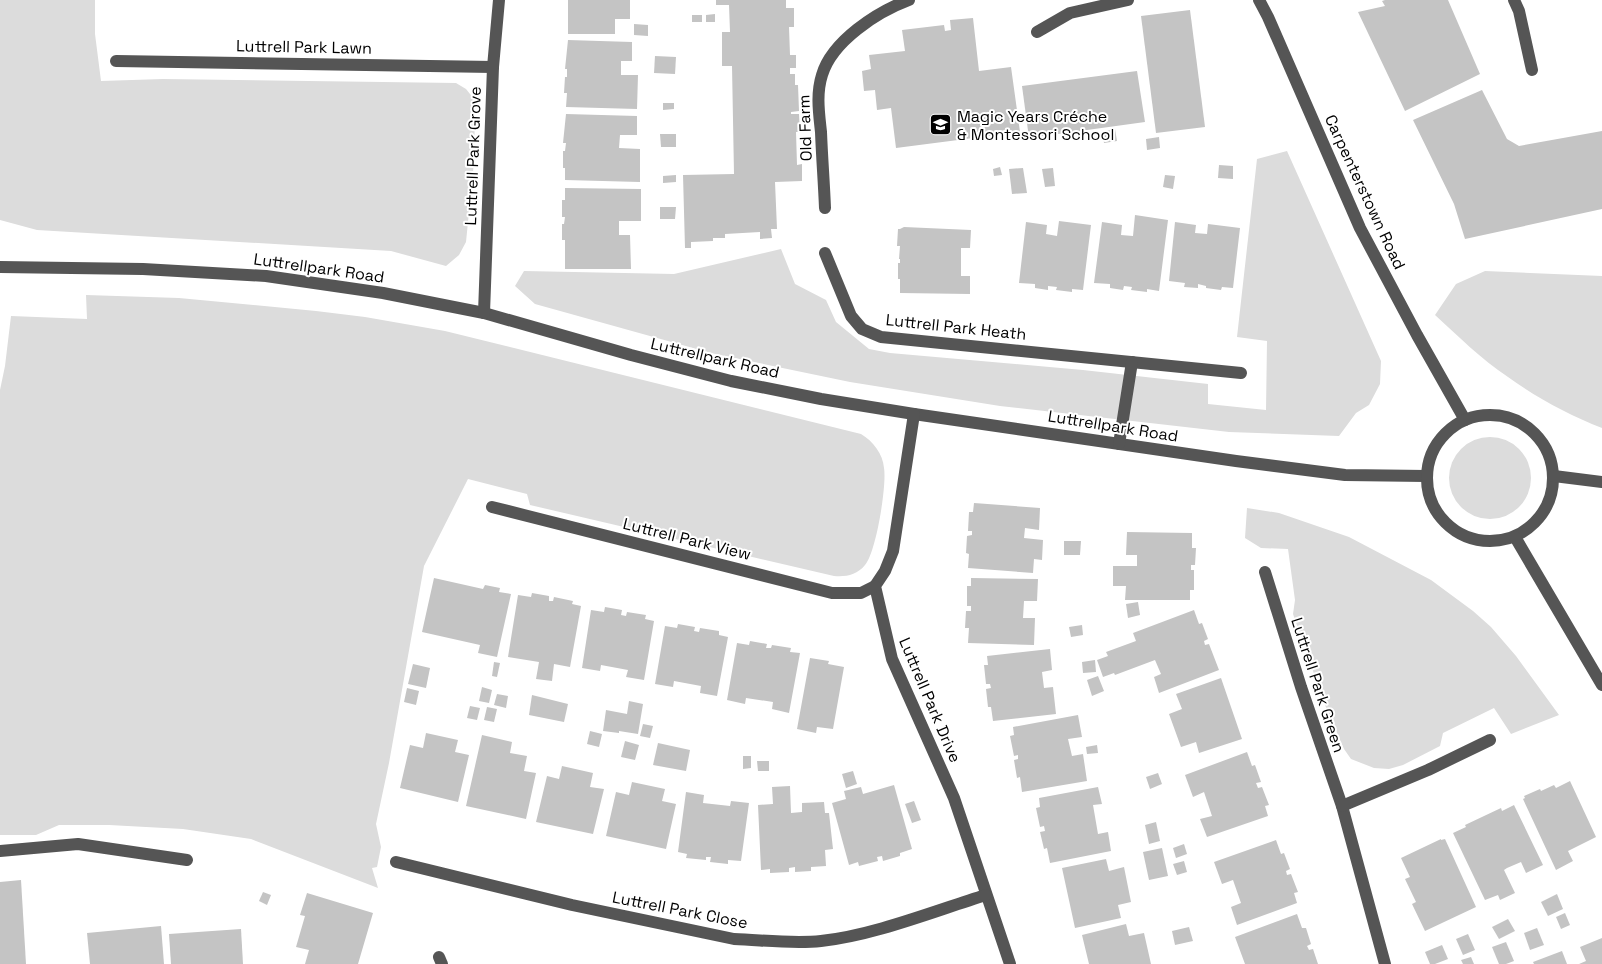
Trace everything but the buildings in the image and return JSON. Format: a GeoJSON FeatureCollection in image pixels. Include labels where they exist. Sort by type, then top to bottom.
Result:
{"type":"FeatureCollection","features":[{"type":"Feature","properties":{"kind":"street","name":"Luttrell Park Grove"},"geometry":{"type":"LineString","coordinates":[[484,313],[493,66],[499,0]]}},
{"type":"Feature","properties":{"kind":"street","name":"Old Farm"},"geometry":{"type":"LineString","coordinates":[[825,208],[818,93],[822,74],[838,47],[854,32],[874,18],[909,0]]}},
{"type":"Feature","properties":{"kind":"street"},"geometry":{"type":"LineString","coordinates":[[1037,32],[1070,13],[1128,0]]}},
{"type":"Feature","properties":{"kind":"street","name":"Carpenterstown Road"},"geometry":{"type":"LineString","coordinates":[[1259,0],[1360,228],[1417,335],[1466,420]]}},
{"type":"Feature","properties":{"kind":"street"},"geometry":{"type":"LineString","coordinates":[[1514,0],[1519,11],[1532,70]]}},
{"type":"Feature","properties":{"kind":"street","name":"Luttrell Park Lawn"},"geometry":{"type":"LineString","coordinates":[[116,61],[493,66]]}},
{"type":"Feature","properties":{"kind":"street","name":"Luttrell Park Heath"},"geometry":{"type":"LineString","coordinates":[[825,253],[850,316],[862,329],[881,337],[1241,373]]}},
{"type":"Feature","properties":{"kind":"street","name":"Luttrellpark Road"},"geometry":{"type":"LineString","coordinates":[[0,267],[143,269],[266,276],[383,292],[484,313],[731,381],[821,399],[1119,444],[1345,475],[1426,476]]}},
{"type":"Feature","properties":{"kind":"street"},"geometry":{"type":"LineString","coordinates":[[1119,444],[1132,362]]}},
{"type":"Feature","properties":{"kind":"street"},"geometry":{"type":"LineString","coordinates":[[875,586],[885,570],[893,551],[914,414]]}},
{"type":"Feature","properties":{"kind":"street"},"geometry":{"type":"LineString","coordinates":[[1492,415],[1506,416],[1525,424],[1540,438],[1550,456],[1554,476],[1552,495],[1544,513],[1532,527],[1515,537],[1495,542],[1477,541],[1461,535],[1446,524],[1435,510],[1428,494],[1426,476],[1430,458],[1438,442],[1450,429],[1466,420],[1492,415]]}},
{"type":"Feature","properties":{"kind":"street"},"geometry":{"type":"LineString","coordinates":[[1554,476],[1602,482]]}},
{"type":"Feature","properties":{"kind":"street","name":"Luttrell Park View"},"geometry":{"type":"LineString","coordinates":[[492,507],[832,593],[861,593],[875,586]]}},
{"type":"Feature","properties":{"kind":"street"},"geometry":{"type":"LineString","coordinates":[[1515,537],[1602,685]]}},
{"type":"Feature","properties":{"kind":"street","name":"Luttrell Park Green"},"geometry":{"type":"LineString","coordinates":[[1265,572],[1295,669],[1342,806],[1385,964]]}},
{"type":"Feature","properties":{"kind":"street","name":"Luttrell Park Drive"},"geometry":{"type":"LineString","coordinates":[[875,586],[892,659],[954,798],[1010,964]]}},
{"type":"Feature","properties":{"kind":"street"},"geometry":{"type":"LineString","coordinates":[[1342,806],[1428,770],[1490,740]]}},
{"type":"Feature","properties":{"kind":"street"},"geometry":{"type":"LineString","coordinates":[[0,851],[78,844],[187,860]]}},
{"type":"Feature","properties":{"kind":"street","name":"Luttrell Park Close"},"geometry":{"type":"LineString","coordinates":[[396,862],[627,917],[734,939],[798,942],[820,941],[869,931],[986,895]]}},
{"type":"Feature","properties":{"kind":"shaded area"},"geometry":{"type":"Polygon","coordinates":[[[0,0],[95,0],[95,34],[101,81],[163,79],[456,83],[466,89],[474,99],[475,110],[474,162],[466,242],[459,255],[446,266],[391,251],[37,230],[0,220],[0,0]]]}},
{"type":"Feature","properties":{"kind":"shaded area"},"geometry":{"type":"Polygon","coordinates":[[[1287,151],[1381,361],[1380,384],[1369,405],[1356,413],[1339,436],[1229,432],[1000,406],[850,382],[711,353],[535,304],[515,286],[524,271],[674,274],[781,249],[795,284],[826,300],[836,322],[869,349],[890,353],[1083,370],[1208,384],[1208,404],[1266,410],[1267,341],[1237,337],[1257,159],[1287,151]]]}},
{"type":"Feature","properties":{"kind":"shaded area"},"geometry":{"type":"Polygon","coordinates":[[[1485,271],[1602,276],[1602,428],[1554,406],[1519,385],[1479,355],[1435,315],[1456,284],[1485,271]]]}},
{"type":"Feature","properties":{"kind":"shaded area"},"geometry":{"type":"Polygon","coordinates":[[[86,295],[179,298],[316,311],[365,317],[445,331],[861,434],[877,448],[884,468],[884,489],[877,534],[873,547],[865,565],[858,571],[847,576],[834,576],[530,505],[527,494],[468,479],[424,566],[389,763],[376,824],[381,847],[377,867],[372,868],[378,888],[251,839],[183,829],[109,825],[59,825],[36,835],[0,835],[0,390],[11,316],[87,319],[86,295]]]}},
{"type":"Feature","properties":{"kind":"shaded area"},"geometry":{"type":"Polygon","coordinates":[[[1490,437],[1506,440],[1519,449],[1528,462],[1531,478],[1528,494],[1519,507],[1506,516],[1490,519],[1474,516],[1461,507],[1452,494],[1449,478],[1452,462],[1461,449],[1474,440],[1490,437]]]}},
{"type":"Feature","properties":{"kind":"shaded area"},"geometry":{"type":"Polygon","coordinates":[[[1247,508],[1279,513],[1349,537],[1431,580],[1491,627],[1516,656],[1559,715],[1511,734],[1494,708],[1443,733],[1440,746],[1403,765],[1389,769],[1374,768],[1351,759],[1344,749],[1325,705],[1293,614],[1295,600],[1288,549],[1261,548],[1245,538],[1247,508]]]}},
{"type":"Feature","properties":{"kind":"place","name":"Magic Years Créche & Montessori School"},"geometry":{"type":"Point","coordinates":[941,125]}}]}
